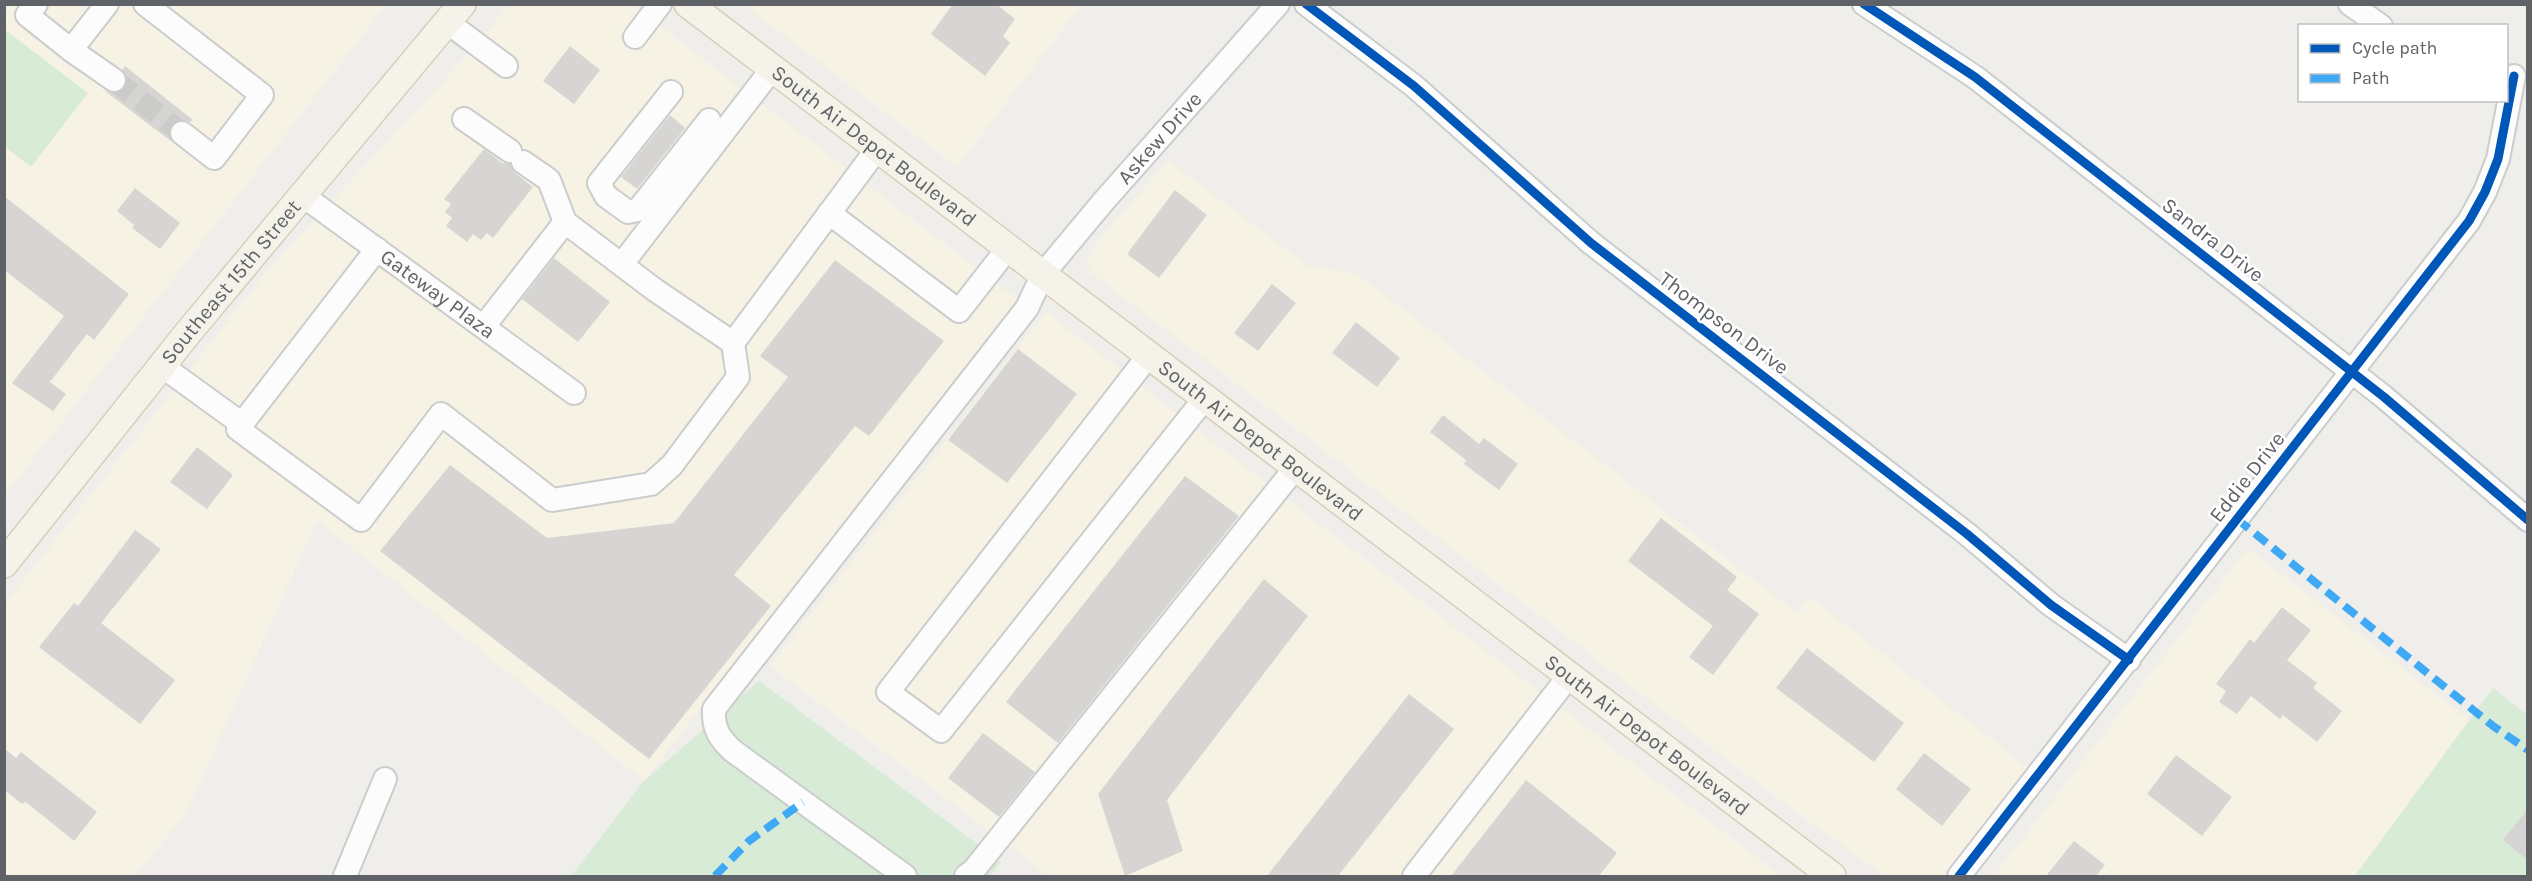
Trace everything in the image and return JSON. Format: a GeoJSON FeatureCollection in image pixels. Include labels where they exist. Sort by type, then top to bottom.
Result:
{"type":"FeatureCollection","features":[{"type":"Feature","properties":{"kind":"main road","name":"South Air Depot Boulevard"},"geometry":{"type":"LineString","coordinates":[[688,4],[1832,876]]}},
{"type":"Feature","properties":{"kind":"main road","name":"Southeast 15th Street"},"geometry":{"type":"LineString","coordinates":[[4,564],[162,366],[455,13]]}},
{"type":"Feature","properties":{"kind":"street"},"geometry":{"type":"LineString","coordinates":[[36,4],[27,15],[114,80]]}},
{"type":"Feature","properties":{"kind":"street"},"geometry":{"type":"LineString","coordinates":[[71,50],[107,4]]}},
{"type":"Feature","properties":{"kind":"street"},"geometry":{"type":"LineString","coordinates":[[145,4],[262,94],[214,158],[182,133]]}},
{"type":"Feature","properties":{"kind":"street"},"geometry":{"type":"LineString","coordinates":[[635,37],[660,4]]}},
{"type":"Feature","properties":{"kind":"street","name":"Askew Drive"},"geometry":{"type":"LineString","coordinates":[[905,876],[733,751],[717,736],[713,721],[714,709],[1028,308],[1044,274],[1109,195],[1278,4]]}},
{"type":"Feature","properties":{"kind":"street","name":"Thompson Drive"},"geometry":{"type":"LineString","coordinates":[[1306,4],[1414,86],[1591,243],[1967,534],[2051,606],[2129,660]]}},
{"type":"Feature","properties":{"kind":"street","name":"Sandra Drive"},"geometry":{"type":"LineString","coordinates":[[1864,4],[1975,77],[2352,371],[2528,520]]}},
{"type":"Feature","properties":{"kind":"street"},"geometry":{"type":"LineString","coordinates":[[2350,4],[2378,24]]}},
{"type":"Feature","properties":{"kind":"street"},"geometry":{"type":"LineString","coordinates":[[455,13],[506,66]]}},
{"type":"Feature","properties":{"kind":"street"},"geometry":{"type":"LineString","coordinates":[[622,264],[772,69]]}},
{"type":"Feature","properties":{"kind":"street","name":"Eddie Drive"},"geometry":{"type":"LineString","coordinates":[[1959,876],[2469,221],[2485,192],[2498,159],[2516,75]]}},
{"type":"Feature","properties":{"kind":"street"},"geometry":{"type":"LineString","coordinates":[[671,92],[599,183],[606,196],[628,212],[638,210],[709,120]]}},
{"type":"Feature","properties":{"kind":"street"},"geometry":{"type":"LineString","coordinates":[[464,119],[549,180],[565,222],[655,291],[733,343]]}},
{"type":"Feature","properties":{"kind":"street"},"geometry":{"type":"LineString","coordinates":[[377,249],[238,429],[361,520],[441,414],[552,500],[651,484],[672,465],[738,377],[733,343],[877,148]]}},
{"type":"Feature","properties":{"kind":"street","name":"Gateway Plaza"},"geometry":{"type":"LineString","coordinates":[[302,195],[574,393]]}},
{"type":"Feature","properties":{"kind":"street"},"geometry":{"type":"LineString","coordinates":[[829,213],[960,312],[1008,248]]}},
{"type":"Feature","properties":{"kind":"street"},"geometry":{"type":"LineString","coordinates":[[484,326],[565,222]]}},
{"type":"Feature","properties":{"kind":"street"},"geometry":{"type":"LineString","coordinates":[[1149,355],[888,692],[941,731],[1205,398]]}},
{"type":"Feature","properties":{"kind":"street"},"geometry":{"type":"LineString","coordinates":[[162,366],[242,424]]}},
{"type":"Feature","properties":{"kind":"street"},"geometry":{"type":"LineString","coordinates":[[966,876],[973,871],[1296,467]]}},
{"type":"Feature","properties":{"kind":"street"},"geometry":{"type":"LineString","coordinates":[[1414,876],[1569,676]]}},
{"type":"Feature","properties":{"kind":"street"},"geometry":{"type":"LineString","coordinates":[[345,876],[385,779]]}},
{"type":"Feature","properties":{"kind":"shaded area"},"geometry":{"type":"Polygon","coordinates":[[[12,4],[386,5],[5,495],[4,14],[12,4]]]}},
{"type":"Feature","properties":{"kind":"shaded area"},"geometry":{"type":"Polygon","coordinates":[[[509,5],[632,5],[1017,299],[644,781],[317,520],[186,814],[134,876],[5,876],[4,605],[269,269],[445,80],[509,5]]]}},
{"type":"Feature","properties":{"kind":"shaded area"},"geometry":{"type":"Polygon","coordinates":[[[744,5],[1081,5],[957,167],[744,5]]]}},
{"type":"Feature","properties":{"kind":"shaded area"},"geometry":{"type":"Polygon","coordinates":[[[1168,161],[1306,265],[1357,274],[1797,613],[1810,597],[2028,768],[1944,876],[1885,876],[1789,807],[1092,273],[1086,262],[1099,240],[1168,161]]]}},
{"type":"Feature","properties":{"kind":"shaded area"},"geometry":{"type":"Polygon","coordinates":[[[1046,312],[1258,477],[1781,876],[1048,876],[770,666],[1046,312]]]}},
{"type":"Feature","properties":{"kind":"shaded area"},"geometry":{"type":"Polygon","coordinates":[[[2248,548],[2469,720],[2355,876],[1994,876],[2248,548]]]}},
{"type":"Feature","properties":{"kind":"green space"},"geometry":{"type":"Polygon","coordinates":[[[4,29],[88,93],[31,167],[5,147],[4,29]]]}},
{"type":"Feature","properties":{"kind":"green space"},"geometry":{"type":"Polygon","coordinates":[[[759,681],[1001,862],[990,876],[571,876],[644,781],[759,681]]]}},
{"type":"Feature","properties":{"kind":"green space"},"geometry":{"type":"Polygon","coordinates":[[[2493,688],[2527,715],[2527,876],[2355,876],[2493,688]]]}},
{"type":"Feature","properties":{"kind":"building"},"geometry":{"type":"Polygon","coordinates":[[[953,4],[996,4],[1015,19],[1003,36],[1010,43],[985,76],[931,34],[953,4]]]}},
{"type":"Feature","properties":{"kind":"building"},"geometry":{"type":"Polygon","coordinates":[[[570,46],[600,70],[574,104],[543,81],[570,46]]]}},
{"type":"Feature","properties":{"kind":"building"},"geometry":{"type":"Polygon","coordinates":[[[125,66],[193,120],[190,122],[178,120],[172,124],[169,132],[172,142],[105,91],[113,93],[125,88],[127,81],[122,70],[125,66]]]}},
{"type":"Feature","properties":{"kind":"building"},"geometry":{"type":"Polygon","coordinates":[[[670,115],[685,128],[637,189],[621,177],[670,115]]]}},
{"type":"Feature","properties":{"kind":"building"},"geometry":{"type":"Polygon","coordinates":[[[484,149],[502,163],[510,164],[515,173],[533,187],[493,238],[487,233],[481,240],[473,234],[467,242],[446,226],[452,218],[445,212],[451,204],[444,199],[484,149]]]}},
{"type":"Feature","properties":{"kind":"building"},"geometry":{"type":"Polygon","coordinates":[[[135,188],[180,223],[160,249],[132,228],[134,225],[117,211],[135,188]]]}},
{"type":"Feature","properties":{"kind":"building"},"geometry":{"type":"Polygon","coordinates":[[[1175,190],[1207,215],[1159,278],[1127,254],[1175,190]]]}},
{"type":"Feature","properties":{"kind":"building"},"geometry":{"type":"Polygon","coordinates":[[[4,196],[129,294],[94,340],[87,334],[50,382],[66,394],[53,411],[12,383],[64,316],[4,270],[4,196]]]}},
{"type":"Feature","properties":{"kind":"building"},"geometry":{"type":"Polygon","coordinates":[[[554,258],[610,302],[578,342],[522,299],[554,258]]]}},
{"type":"Feature","properties":{"kind":"building"},"geometry":{"type":"Polygon","coordinates":[[[835,260],[944,341],[869,436],[855,426],[734,575],[771,606],[649,759],[380,551],[450,465],[547,538],[674,523],[788,377],[760,356],[835,260]]]}},
{"type":"Feature","properties":{"kind":"building"},"geometry":{"type":"Polygon","coordinates":[[[1272,284],[1296,303],[1258,351],[1234,333],[1272,284]]]}},
{"type":"Feature","properties":{"kind":"building"},"geometry":{"type":"Polygon","coordinates":[[[1356,322],[1400,358],[1377,387],[1332,353],[1356,322]]]}},
{"type":"Feature","properties":{"kind":"building"},"geometry":{"type":"Polygon","coordinates":[[[1018,349],[1077,394],[1007,483],[948,440],[1018,349]]]}},
{"type":"Feature","properties":{"kind":"building"},"geometry":{"type":"Polygon","coordinates":[[[1443,415],[1479,444],[1484,438],[1518,464],[1499,490],[1464,464],[1466,460],[1430,432],[1443,415]]]}},
{"type":"Feature","properties":{"kind":"building"},"geometry":{"type":"Polygon","coordinates":[[[197,447],[233,475],[207,509],[170,482],[197,447]]]}},
{"type":"Feature","properties":{"kind":"building"},"geometry":{"type":"Polygon","coordinates":[[[1185,476],[1239,516],[1058,743],[1006,702],[1185,476]]]}},
{"type":"Feature","properties":{"kind":"building"},"geometry":{"type":"Polygon","coordinates":[[[1661,518],[1737,577],[1727,590],[1759,614],[1713,675],[1689,657],[1713,626],[1628,561],[1661,518]]]}},
{"type":"Feature","properties":{"kind":"building"},"geometry":{"type":"Polygon","coordinates":[[[135,530],[161,549],[101,623],[175,680],[140,724],[39,647],[74,603],[78,606],[135,530]]]}},
{"type":"Feature","properties":{"kind":"building"},"geometry":{"type":"Polygon","coordinates":[[[1264,579],[1308,616],[1167,800],[1183,851],[1125,876],[1098,794],[1264,579]]]}},
{"type":"Feature","properties":{"kind":"building"},"geometry":{"type":"Polygon","coordinates":[[[2282,607],[2311,630],[2287,660],[2317,683],[2313,688],[2342,711],[2317,742],[2283,715],[2280,719],[2251,696],[2237,714],[2219,702],[2226,691],[2216,684],[2250,639],[2254,643],[2282,607]]]}},
{"type":"Feature","properties":{"kind":"building"},"geometry":{"type":"Polygon","coordinates":[[[1807,648],[1904,723],[1874,762],[1776,688],[1807,648]]]}},
{"type":"Feature","properties":{"kind":"building"},"geometry":{"type":"Polygon","coordinates":[[[1409,694],[1454,729],[1338,876],[1267,876],[1409,694]]]}},
{"type":"Feature","properties":{"kind":"building"},"geometry":{"type":"Polygon","coordinates":[[[983,733],[1035,772],[999,817],[948,778],[983,733]]]}},
{"type":"Feature","properties":{"kind":"building"},"geometry":{"type":"Polygon","coordinates":[[[4,748],[16,758],[21,752],[97,812],[74,841],[26,802],[22,804],[4,790],[4,748]]]}},
{"type":"Feature","properties":{"kind":"building"},"geometry":{"type":"Polygon","coordinates":[[[1924,753],[1971,789],[1942,826],[1896,789],[1924,753]]]}},
{"type":"Feature","properties":{"kind":"building"},"geometry":{"type":"Polygon","coordinates":[[[2176,755],[2232,797],[2202,836],[2147,794],[2176,755]]]}},
{"type":"Feature","properties":{"kind":"building"},"geometry":{"type":"Polygon","coordinates":[[[1526,780],[1617,853],[1599,876],[1451,876],[1526,780]]]}},
{"type":"Feature","properties":{"kind":"building"},"geometry":{"type":"Polygon","coordinates":[[[2528,809],[2528,860],[2503,840],[2528,809]]]}},
{"type":"Feature","properties":{"kind":"building"},"geometry":{"type":"Polygon","coordinates":[[[2074,841],[2105,865],[2096,876],[2046,876],[2074,841]]]}},
{"type":"Feature","properties":{"kind":"tunnel"},"geometry":{"type":"LineString","coordinates":[[114,80],[182,133]]}},
{"type":"Feature","properties":{"kind":"marked path"},"geometry":{"type":"LineString","coordinates":[[2237,519],[2493,726],[2528,750]]}},
{"type":"Feature","properties":{"kind":"marked path"},"geometry":{"type":"LineString","coordinates":[[715,876],[749,841],[803,802]]}},
{"type":"Feature","properties":{"kind":"cycle path"},"geometry":{"type":"LineString","coordinates":[[1306,4],[1414,86],[1591,243],[1967,534],[2051,605],[2129,660]]}},
{"type":"Feature","properties":{"kind":"cycle path"},"geometry":{"type":"LineString","coordinates":[[1864,4],[1975,77],[2384,397],[2528,520]]}},
{"type":"Feature","properties":{"kind":"cycle path"},"geometry":{"type":"LineString","coordinates":[[1959,876],[2469,221],[2485,192],[2498,159],[2514,76]]}}]}
